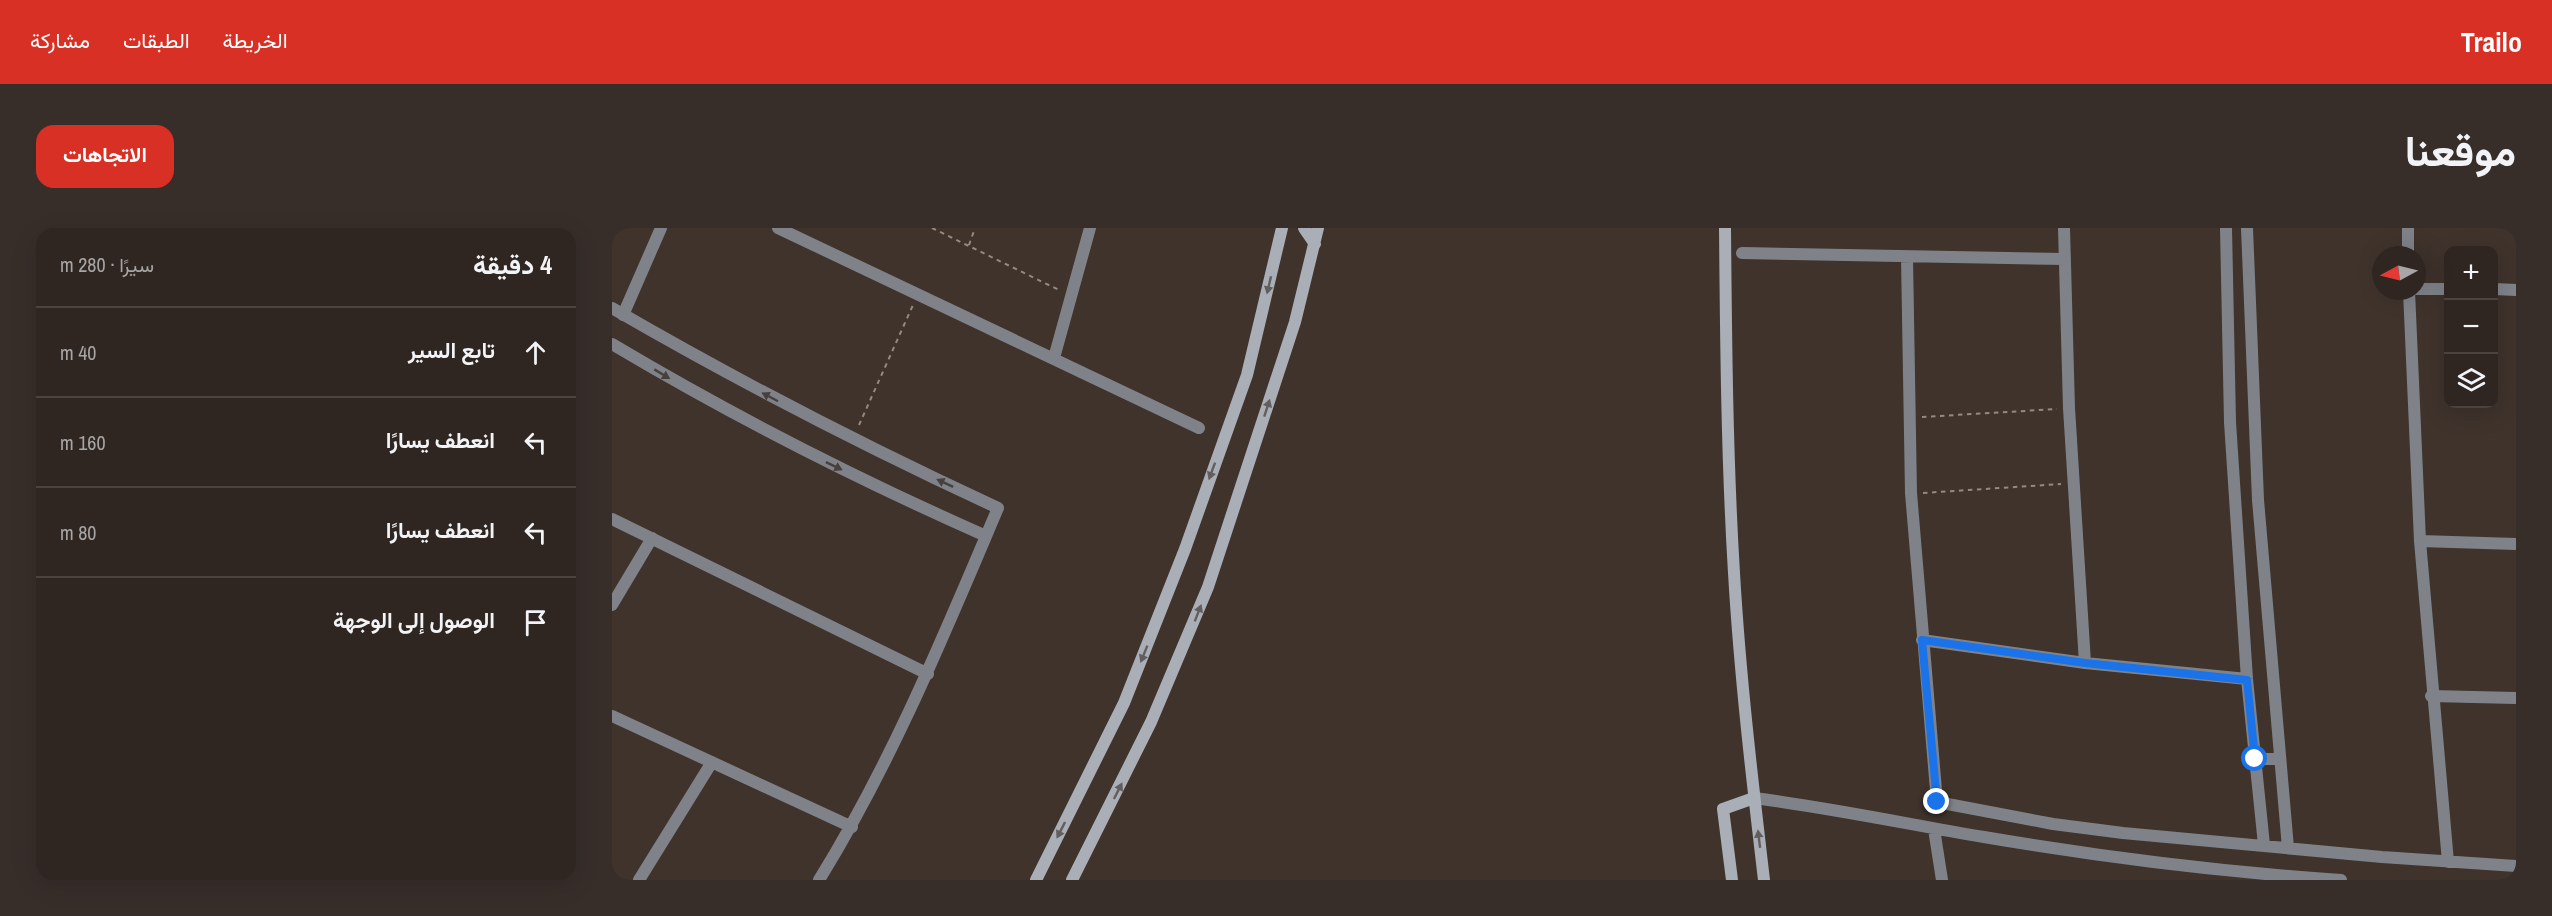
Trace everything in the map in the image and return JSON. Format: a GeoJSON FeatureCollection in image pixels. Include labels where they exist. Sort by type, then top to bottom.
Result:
{"type":"FeatureCollection","features":[{"type":"Feature","properties":{"kind":"street"},"geometry":{"type":"LineString","coordinates":[[661,228],[618,312],[711,366],[853,439],[998,508],[928,674],[852,827],[819,880]]}},
{"type":"Feature","properties":{"kind":"street"},"geometry":{"type":"LineString","coordinates":[[778,228],[1198,428]]}},
{"type":"Feature","properties":{"kind":"street"},"geometry":{"type":"LineString","coordinates":[[1054,358],[1090,228]]}},
{"type":"Feature","properties":{"kind":"street"},"geometry":{"type":"LineString","coordinates":[[1036,880],[1124,703],[1185,549],[1247,375],[1283,228]]}},
{"type":"Feature","properties":{"kind":"street"},"geometry":{"type":"LineString","coordinates":[[1304,228],[1310,233],[1315,244]]}},
{"type":"Feature","properties":{"kind":"street"},"geometry":{"type":"LineString","coordinates":[[1072,880],[1147,732],[1196,619],[1295,322],[1318,228]]}},
{"type":"Feature","properties":{"kind":"street"},"geometry":{"type":"LineString","coordinates":[[1725,228],[1727,442],[1733,563],[1754,798],[1764,880]]}},
{"type":"Feature","properties":{"kind":"street"},"geometry":{"type":"LineString","coordinates":[[2064,228],[2072,483],[2085,663]]}},
{"type":"Feature","properties":{"kind":"street"},"geometry":{"type":"LineString","coordinates":[[2226,228],[2230,422],[2247,680],[2264,845]]}},
{"type":"Feature","properties":{"kind":"street"},"geometry":{"type":"LineString","coordinates":[[2247,228],[2258,500],[2288,848]]}},
{"type":"Feature","properties":{"kind":"street"},"geometry":{"type":"LineString","coordinates":[[2408,228],[2408,246]]}},
{"type":"Feature","properties":{"kind":"street"},"geometry":{"type":"LineString","coordinates":[[1742,253],[2065,259]]}},
{"type":"Feature","properties":{"kind":"street"},"geometry":{"type":"LineString","coordinates":[[1906,257],[1911,494],[1937,802],[2123,833],[2516,866]]}},
{"type":"Feature","properties":{"kind":"street"},"geometry":{"type":"LineString","coordinates":[[2426,289],[2444,289]]}},
{"type":"Feature","properties":{"kind":"street"},"geometry":{"type":"LineString","coordinates":[[2498,290],[2516,290]]}},
{"type":"Feature","properties":{"kind":"street"},"geometry":{"type":"LineString","coordinates":[[2409,300],[2420,541],[2431,696],[2448,862]]}},
{"type":"Feature","properties":{"kind":"street"},"geometry":{"type":"LineString","coordinates":[[612,344],[704,398],[819,459],[986,536]]}},
{"type":"Feature","properties":{"kind":"street"},"geometry":{"type":"LineString","coordinates":[[612,519],[928,674]]}},
{"type":"Feature","properties":{"kind":"street"},"geometry":{"type":"LineString","coordinates":[[612,605],[652,538]]}},
{"type":"Feature","properties":{"kind":"street"},"geometry":{"type":"LineString","coordinates":[[2420,541],[2516,544]]}},
{"type":"Feature","properties":{"kind":"street"},"geometry":{"type":"LineString","coordinates":[[1922,640],[2085,663],[2247,680]]}},
{"type":"Feature","properties":{"kind":"street"},"geometry":{"type":"LineString","coordinates":[[2431,696],[2516,698]]}},
{"type":"Feature","properties":{"kind":"street"},"geometry":{"type":"LineString","coordinates":[[612,716],[852,827]]}},
{"type":"Feature","properties":{"kind":"street"},"geometry":{"type":"LineString","coordinates":[[2255,759],[2280,759]]}},
{"type":"Feature","properties":{"kind":"street"},"geometry":{"type":"LineString","coordinates":[[639,880],[712,762]]}},
{"type":"Feature","properties":{"kind":"street"},"geometry":{"type":"LineString","coordinates":[[1732,880],[1723,808],[1754,798],[1826,807],[1934,828],[2144,861],[2341,880]]}},
{"type":"Feature","properties":{"kind":"street"},"geometry":{"type":"LineString","coordinates":[[1934,828],[1942,880]]}},
{"type":"Feature","properties":{"kind":"path"},"geometry":{"type":"LineString","coordinates":[[932,228],[1071,296]]}},
{"type":"Feature","properties":{"kind":"path"},"geometry":{"type":"LineString","coordinates":[[968,246],[975,228]]}},
{"type":"Feature","properties":{"kind":"path"},"geometry":{"type":"LineString","coordinates":[[853,439],[917,294]]}},
{"type":"Feature","properties":{"kind":"path"},"geometry":{"type":"LineString","coordinates":[[1908,418],[2069,408]]}},
{"type":"Feature","properties":{"kind":"path"},"geometry":{"type":"LineString","coordinates":[[1911,494],[2072,483]]}},
{"type":"Feature","properties":{"kind":"route"},"geometry":{"type":"LineString","coordinates":[[1937,802],[1922,640],[2085,663],[2247,680],[2255,759]]}}]}
